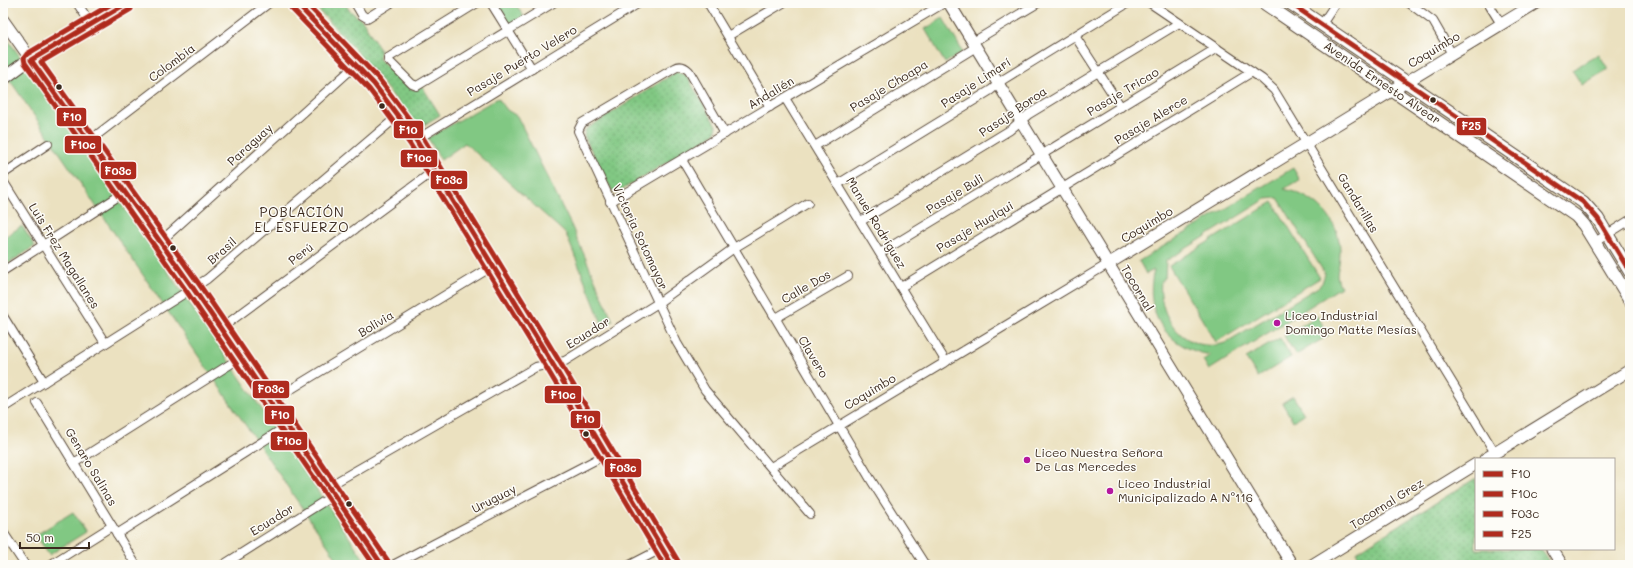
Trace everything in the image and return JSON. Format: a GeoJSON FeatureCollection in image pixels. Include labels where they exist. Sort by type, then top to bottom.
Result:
{"type":"FeatureCollection","features":[{"type":"Feature","properties":{"kind":"main road"},"geometry":{"type":"LineString","coordinates":[[3,79],[22,65],[127,3]]}},
{"type":"Feature","properties":{"kind":"main road"},"geometry":{"type":"LineString","coordinates":[[296,3],[356,65],[399,114],[435,170],[552,363],[672,565]]}},
{"type":"Feature","properties":{"kind":"main road","name":"Avenida Ernesto Alvear"},"geometry":{"type":"LineString","coordinates":[[1264,3],[1573,213],[1584,224],[1630,300]]}},
{"type":"Feature","properties":{"kind":"main road","name":"Avenida Ernesto Alvear"},"geometry":{"type":"LineString","coordinates":[[1290,3],[1583,202],[1594,214],[1630,272]]}},
{"type":"Feature","properties":{"kind":"main road"},"geometry":{"type":"LineString","coordinates":[[1573,213],[1580,209],[1583,202]]}},
{"type":"Feature","properties":{"kind":"street"},"geometry":{"type":"LineString","coordinates":[[77,3],[91,24]]}},
{"type":"Feature","properties":{"kind":"street","name":"Colombia"},"geometry":{"type":"LineString","coordinates":[[89,141],[269,3]]}},
{"type":"Feature","properties":{"kind":"street"},"geometry":{"type":"LineString","coordinates":[[355,3],[362,15],[367,18],[391,3]]}},
{"type":"Feature","properties":{"kind":"street"},"geometry":{"type":"LineString","coordinates":[[477,3],[388,58],[388,60],[412,84],[417,86],[553,3]]}},
{"type":"Feature","properties":{"kind":"street"},"geometry":{"type":"LineString","coordinates":[[491,3],[532,69]]}},
{"type":"Feature","properties":{"kind":"street","name":"Pasaje Puerto Velero"},"geometry":{"type":"LineString","coordinates":[[416,140],[639,3]]}},
{"type":"Feature","properties":{"kind":"street"},"geometry":{"type":"LineString","coordinates":[[708,3],[770,107]]}},
{"type":"Feature","properties":{"kind":"street"},"geometry":{"type":"LineString","coordinates":[[728,36],[783,3]]}},
{"type":"Feature","properties":{"kind":"street","name":"Andalién"},"geometry":{"type":"LineString","coordinates":[[610,202],[944,3]]}},
{"type":"Feature","properties":{"kind":"street","name":"Tocornal"},"geometry":{"type":"LineString","coordinates":[[949,3],[1292,565]]}},
{"type":"Feature","properties":{"kind":"street","name":"Pasaje Choapa"},"geometry":{"type":"LineString","coordinates":[[815,146],[975,45],[1038,3]]}},
{"type":"Feature","properties":{"kind":"street","name":"Pasaje Limarí"},"geometry":{"type":"LineString","coordinates":[[838,184],[991,90],[1004,79],[1128,3]]}},
{"type":"Feature","properties":{"kind":"street","name":"Gandarillas"},"geometry":{"type":"LineString","coordinates":[[1150,3],[1252,72],[1274,90],[1497,456]]}},
{"type":"Feature","properties":{"kind":"street"},"geometry":{"type":"LineString","coordinates":[[1322,24],[1336,3]]}},
{"type":"Feature","properties":{"kind":"street"},"geometry":{"type":"LineString","coordinates":[[1409,3],[1433,21],[1452,54]]}},
{"type":"Feature","properties":{"kind":"street"},"geometry":{"type":"LineString","coordinates":[[1488,3],[1501,24]]}},
{"type":"Feature","properties":{"kind":"street","name":"Coquimbo"},"geometry":{"type":"LineString","coordinates":[[771,468],[1536,3]]}},
{"type":"Feature","properties":{"kind":"street"},"geometry":{"type":"LineString","coordinates":[[3,20],[193,288],[382,565]]}},
{"type":"Feature","properties":{"kind":"street","name":"Pasaje Boroa"},"geometry":{"type":"LineString","coordinates":[[861,221],[1010,130],[1029,114],[1179,22]]}},
{"type":"Feature","properties":{"kind":"street"},"geometry":{"type":"LineString","coordinates":[[1075,36],[1121,107]]}},
{"type":"Feature","properties":{"kind":"street","name":"Pasaje Tricao"},"geometry":{"type":"LineString","coordinates":[[1042,156],[1217,48]]}},
{"type":"Feature","properties":{"kind":"street","name":"Paraguay"},"geometry":{"type":"LineString","coordinates":[[160,242],[356,65]]}},
{"type":"Feature","properties":{"kind":"street","name":"Victoria Sotomayor"},"geometry":{"type":"LineString","coordinates":[[725,134],[687,69],[680,66],[582,124],[578,128],[579,135],[682,354],[701,385],[810,514]]}},
{"type":"Feature","properties":{"kind":"street","name":"Pasaje Alerce"},"geometry":{"type":"LineString","coordinates":[[1062,188],[1252,72]]}},
{"type":"Feature","properties":{"kind":"street","name":"Manuel Rodríguez"},"geometry":{"type":"LineString","coordinates":[[785,98],[946,362]]}},
{"type":"Feature","properties":{"kind":"street","name":"Brasil"},"geometry":{"type":"LineString","coordinates":[[3,408],[207,279],[399,114]]}},
{"type":"Feature","properties":{"kind":"street"},"geometry":{"type":"LineString","coordinates":[[3,174],[48,144]]}},
{"type":"Feature","properties":{"kind":"street","name":"Pasaje Buli"},"geometry":{"type":"LineString","coordinates":[[880,253],[1042,156]]}},
{"type":"Feature","properties":{"kind":"street","name":"Clavero"},"geometry":{"type":"LineString","coordinates":[[682,160],[875,487],[925,565]]}},
{"type":"Feature","properties":{"kind":"street","name":"Perú"},"geometry":{"type":"LineString","coordinates":[[220,329],[435,170]]}},
{"type":"Feature","properties":{"kind":"street","name":"Luis Frez Magallanes"},"geometry":{"type":"LineString","coordinates":[[3,182],[105,343]]}},
{"type":"Feature","properties":{"kind":"street","name":"Pasaje Hualqui"},"geometry":{"type":"LineString","coordinates":[[901,286],[1062,188]]}},
{"type":"Feature","properties":{"kind":"street"},"geometry":{"type":"LineString","coordinates":[[3,271],[125,192]]}},
{"type":"Feature","properties":{"kind":"street","name":"Ecuador"},"geometry":{"type":"LineString","coordinates":[[223,565],[331,491],[536,367],[566,361],[658,303],[734,248],[808,203]]}},
{"type":"Feature","properties":{"kind":"street"},"geometry":{"type":"LineString","coordinates":[[1595,242],[1630,220]]}},
{"type":"Feature","properties":{"kind":"street","name":"Bolivia"},"geometry":{"type":"LineString","coordinates":[[270,402],[493,266]]}},
{"type":"Feature","properties":{"kind":"street","name":"Calle Dos"},"geometry":{"type":"LineString","coordinates":[[776,318],[848,276]]}},
{"type":"Feature","properties":{"kind":"street"},"geometry":{"type":"LineString","coordinates":[[3,316],[44,382]]}},
{"type":"Feature","properties":{"kind":"street"},"geometry":{"type":"LineString","coordinates":[[74,463],[240,358]]}},
{"type":"Feature","properties":{"kind":"street"},"geometry":{"type":"LineString","coordinates":[[1497,456],[1630,370]]}},
{"type":"Feature","properties":{"kind":"street","name":"Genaro Salinas"},"geometry":{"type":"LineString","coordinates":[[37,402],[136,565]]}},
{"type":"Feature","properties":{"kind":"street"},"geometry":{"type":"LineString","coordinates":[[117,534],[287,426]]}},
{"type":"Feature","properties":{"kind":"street","name":"Uruguay"},"geometry":{"type":"LineString","coordinates":[[393,565],[606,454]]}},
{"type":"Feature","properties":{"kind":"street","name":"Tocornal Grez"},"geometry":{"type":"LineString","coordinates":[[1312,565],[1475,465]]}},
{"type":"Feature","properties":{"kind":"street"},"geometry":{"type":"LineString","coordinates":[[50,565],[112,526]]}},
{"type":"Feature","properties":{"kind":"street"},"geometry":{"type":"LineString","coordinates":[[3,532],[25,565]]}},
{"type":"Feature","properties":{"kind":"street"},"geometry":{"type":"LineString","coordinates":[[630,565],[663,548]]}},
{"type":"Feature","properties":{"kind":"street"},"geometry":{"type":"LineString","coordinates":[[1553,550],[1562,565]]}},
{"type":"Feature","properties":{"kind":"green space"},"geometry":{"type":"Polygon","coordinates":[[[312,3],[345,3],[349,10],[363,21],[380,50],[379,59],[413,90],[422,86],[440,115],[419,128],[354,48],[312,3]]]}},
{"type":"Feature","properties":{"kind":"green space"},"geometry":{"type":"Polygon","coordinates":[[[497,3],[515,3],[524,17],[510,25],[497,3]]]}},
{"type":"Feature","properties":{"kind":"green space"},"geometry":{"type":"Polygon","coordinates":[[[943,18],[963,52],[945,63],[925,29],[943,18]]]}},
{"type":"Feature","properties":{"kind":"green space"},"geometry":{"type":"Polygon","coordinates":[[[3,33],[37,80],[368,565],[341,565],[3,70],[3,33]]]}},
{"type":"Feature","properties":{"kind":"green space"},"geometry":{"type":"Polygon","coordinates":[[[1599,54],[1608,69],[1582,85],[1572,70],[1599,54]]]}},
{"type":"Feature","properties":{"kind":"green space"},"geometry":{"type":"Polygon","coordinates":[[[676,72],[686,75],[717,127],[714,134],[618,192],[612,191],[584,136],[585,130],[676,72]]]}},
{"type":"Feature","properties":{"kind":"green space"},"geometry":{"type":"Polygon","coordinates":[[[498,98],[507,110],[517,116],[572,227],[613,321],[603,326],[566,234],[465,143],[441,160],[428,138],[498,98]]]}},
{"type":"Feature","properties":{"kind":"green space"},"geometry":{"type":"Polygon","coordinates":[[[1293,168],[1300,180],[1284,189],[1296,192],[1316,204],[1331,220],[1336,230],[1340,254],[1337,278],[1341,287],[1209,370],[1203,360],[1211,355],[1195,351],[1182,345],[1170,336],[1162,326],[1155,314],[1152,300],[1151,286],[1154,270],[1146,274],[1139,261],[1293,168]],[[1278,198],[1266,199],[1166,261],[1165,278],[1161,281],[1161,295],[1169,320],[1177,330],[1198,344],[1211,345],[1225,343],[1318,287],[1322,283],[1325,274],[1278,198]]]}},
{"type":"Feature","properties":{"kind":"green space"},"geometry":{"type":"Polygon","coordinates":[[[1273,202],[1320,278],[1216,342],[1169,266],[1273,202]]]}},
{"type":"Feature","properties":{"kind":"green space"},"geometry":{"type":"Polygon","coordinates":[[[22,226],[35,246],[3,267],[3,238],[22,226]]]}},
{"type":"Feature","properties":{"kind":"green space"},"geometry":{"type":"Polygon","coordinates":[[[1317,316],[1329,335],[1296,355],[1284,336],[1317,316]]]}},
{"type":"Feature","properties":{"kind":"green space"},"geometry":{"type":"Polygon","coordinates":[[[1280,338],[1291,357],[1258,377],[1246,358],[1280,338]]]}},
{"type":"Feature","properties":{"kind":"green space"},"geometry":{"type":"Polygon","coordinates":[[[1293,396],[1304,414],[1293,421],[1282,403],[1293,396]]]}},
{"type":"Feature","properties":{"kind":"green space"},"geometry":{"type":"Polygon","coordinates":[[[1475,479],[1475,550],[1542,550],[1551,565],[1364,565],[1356,552],[1475,479]]]}},
{"type":"Feature","properties":{"kind":"green space"},"geometry":{"type":"Polygon","coordinates":[[[73,512],[86,532],[49,555],[36,535],[73,512]]]}},
{"type":"Feature","properties":{"kind":"transit line","name":"F10c"},"geometry":{"type":"LineString","coordinates":[[113,3],[27,54],[24,58],[25,63],[187,292],[374,565]]}},
{"type":"Feature","properties":{"kind":"transit line","name":"F10"},"geometry":{"type":"LineString","coordinates":[[127,3],[31,60],[193,288],[382,565]]}},
{"type":"Feature","properties":{"kind":"transit line","name":"F10"},"geometry":{"type":"LineString","coordinates":[[296,3],[374,84],[416,140],[552,363],[672,565]]}},
{"type":"Feature","properties":{"kind":"transit line","name":"F03c"},"geometry":{"type":"LineString","coordinates":[[306,3],[379,79],[422,136],[558,359],[678,561]]}},
{"type":"Feature","properties":{"kind":"transit line","name":"F25"},"geometry":{"type":"LineString","coordinates":[[1290,3],[1583,202],[1598,219],[1630,272]]}},
{"type":"Feature","properties":{"kind":"transit line","name":"F10c"},"geometry":{"type":"LineString","coordinates":[[291,8],[369,89],[410,144],[546,367],[664,565]]}},
{"type":"Feature","properties":{"kind":"transit line","name":"F03c"},"geometry":{"type":"LineString","coordinates":[[131,9],[41,62],[199,284],[388,561]]}},
{"type":"Feature","properties":{"kind":"place","name":"Liceo Industrial Domingo Matte Mesías"},"geometry":{"type":"Point","coordinates":[1277,323]}},
{"type":"Feature","properties":{"kind":"place","name":"Liceo Nuestra Señora De Las Mercedes"},"geometry":{"type":"Point","coordinates":[1027,460]}},
{"type":"Feature","properties":{"kind":"place","name":"Liceo Industrial Municipalizado A N°116"},"geometry":{"type":"Point","coordinates":[1110,491]}},
{"type":"Feature","properties":{"kind":"district","name":"POBLACIÓN EL ESFUERZO"},"geometry":{"type":"Point","coordinates":[302,220]}}]}
